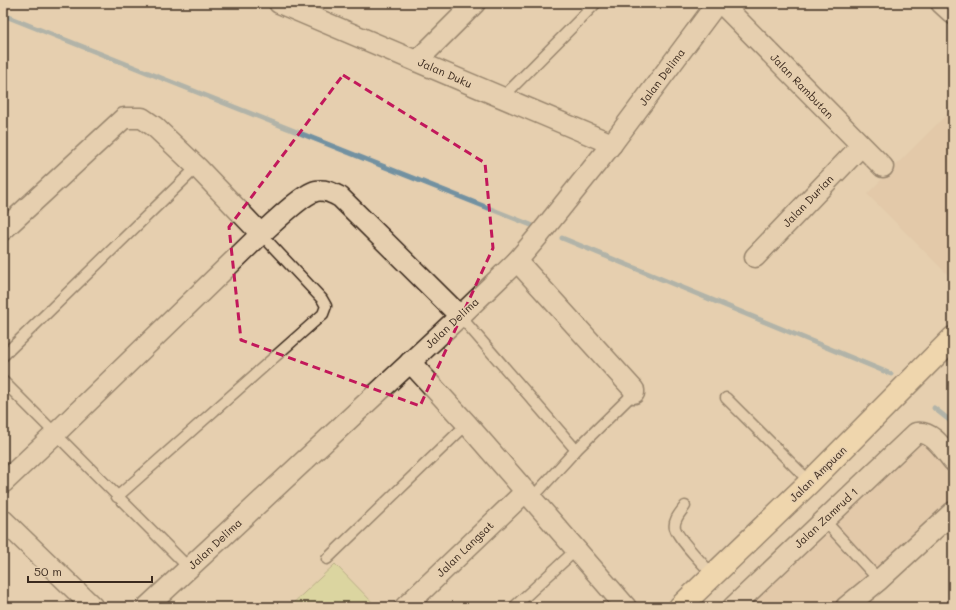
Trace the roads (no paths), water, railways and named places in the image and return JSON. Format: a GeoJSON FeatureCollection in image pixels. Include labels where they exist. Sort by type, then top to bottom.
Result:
{"type":"FeatureCollection","features":[{"type":"Feature","properties":{"kind":"main road","name":"Jalan Ampuan"},"geometry":{"type":"LineString","coordinates":[[680,607],[810,482],[953,338]]}},
{"type":"Feature","properties":{"kind":"street","name":"Jalan Duku"},"geometry":{"type":"LineString","coordinates":[[279,3],[612,144]]}},
{"type":"Feature","properties":{"kind":"street"},"geometry":{"type":"LineString","coordinates":[[417,61],[475,3]]}},
{"type":"Feature","properties":{"kind":"street","name":"Jalan Delima"},"geometry":{"type":"LineString","coordinates":[[148,607],[517,261],[612,144],[717,3]]}},
{"type":"Feature","properties":{"kind":"street","name":"Jalan Rambutan"},"geometry":{"type":"LineString","coordinates":[[721,3],[883,167]]}},
{"type":"Feature","properties":{"kind":"street"},"geometry":{"type":"LineString","coordinates":[[942,3],[953,14]]}},
{"type":"Feature","properties":{"kind":"street"},"geometry":{"type":"LineString","coordinates":[[3,230],[124,118],[142,118],[155,127],[197,167],[261,234]]}},
{"type":"Feature","properties":{"kind":"street","name":"Jalan Durian"},"geometry":{"type":"LineString","coordinates":[[755,257],[861,146]]}},
{"type":"Feature","properties":{"kind":"street"},"geometry":{"type":"LineString","coordinates":[[3,483],[261,234],[295,204],[314,191],[326,191],[340,197],[460,316]]}},
{"type":"Feature","properties":{"kind":"street"},"geometry":{"type":"LineString","coordinates":[[517,261],[634,390],[634,393]]}},
{"type":"Feature","properties":{"kind":"street"},"geometry":{"type":"LineString","coordinates":[[410,362],[467,424],[626,607]]}},
{"type":"Feature","properties":{"kind":"street","name":"Jalan Zamrud 1"},"geometry":{"type":"LineString","coordinates":[[732,607],[916,433],[922,432],[930,435],[953,461]]}},
{"type":"Feature","properties":{"kind":"street","name":"Jalan Langsat"},"geometry":{"type":"LineString","coordinates":[[405,607],[528,495]]}},
{"type":"Feature","properties":{"kind":"street"},"geometry":{"type":"LineString","coordinates":[[846,607],[879,580],[953,512]]}},
{"type":"Feature","properties":{"kind":"street"},"geometry":{"type":"LineString","coordinates":[[3,520],[93,607]]}},
{"type":"Feature","properties":{"kind":"lane"},"geometry":{"type":"LineString","coordinates":[[502,98],[596,3]]}},
{"type":"Feature","properties":{"kind":"lane"},"geometry":{"type":"LineString","coordinates":[[3,356],[197,167]]}},
{"type":"Feature","properties":{"kind":"lane"},"geometry":{"type":"LineString","coordinates":[[117,498],[323,314],[326,306],[322,300],[261,234]]}},
{"type":"Feature","properties":{"kind":"lane"},"geometry":{"type":"LineString","coordinates":[[460,316],[576,450]]}},
{"type":"Feature","properties":{"kind":"lane"},"geometry":{"type":"LineString","coordinates":[[3,381],[56,433],[117,498],[189,568]]}},
{"type":"Feature","properties":{"kind":"lane"},"geometry":{"type":"LineString","coordinates":[[528,495],[634,393]]}},
{"type":"Feature","properties":{"kind":"lane"},"geometry":{"type":"LineString","coordinates":[[726,398],[810,482]]}},
{"type":"Feature","properties":{"kind":"lane"},"geometry":{"type":"LineString","coordinates":[[327,559],[467,424]]}},
{"type":"Feature","properties":{"kind":"lane"},"geometry":{"type":"LineString","coordinates":[[685,506],[676,520],[675,528],[713,575]]}},
{"type":"Feature","properties":{"kind":"lane"},"geometry":{"type":"LineString","coordinates":[[824,520],[879,580]]}},
{"type":"Feature","properties":{"kind":"lane"},"geometry":{"type":"LineString","coordinates":[[514,607],[577,549]]}},
{"type":"Feature","properties":{"kind":"waterway"},"geometry":{"type":"LineString","coordinates":[[3,15],[531,225]]}},
{"type":"Feature","properties":{"kind":"waterway"},"geometry":{"type":"LineString","coordinates":[[562,238],[891,374]]}},
{"type":"Feature","properties":{"kind":"waterway"},"geometry":{"type":"LineString","coordinates":[[934,408],[953,423]]}}]}
